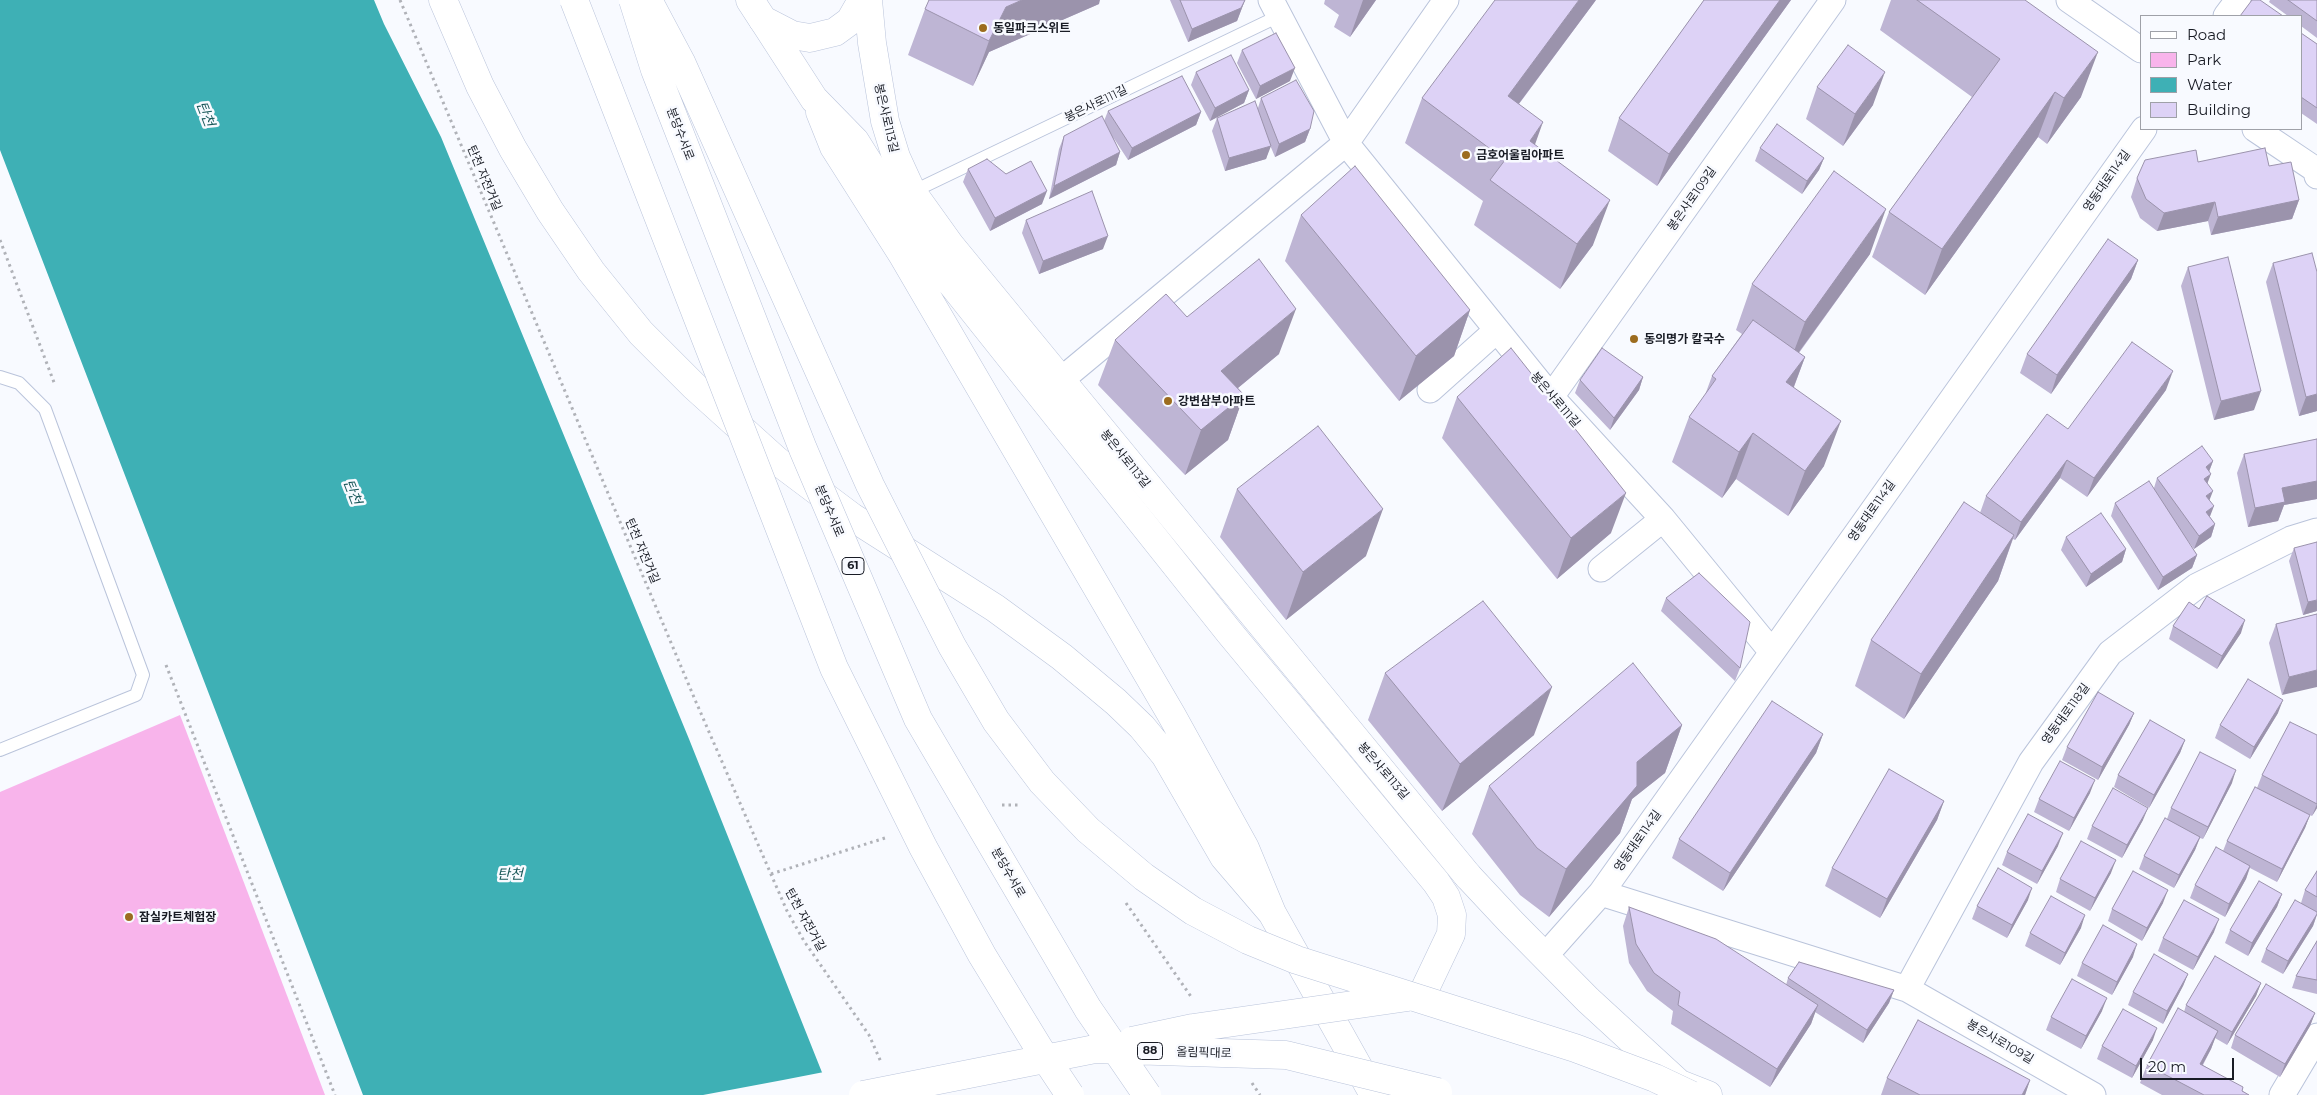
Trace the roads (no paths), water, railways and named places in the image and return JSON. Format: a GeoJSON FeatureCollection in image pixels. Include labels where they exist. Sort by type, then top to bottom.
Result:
{"type":"FeatureCollection","features":[{"type":"Feature","properties":{"kind":"main road"},"geometry":{"type":"LineString","coordinates":[[443,0],[480,86],[522,164],[550,211],[591,271],[640,333],[694,386],[776,460],[852,517],[995,608],[1062,657],[1142,727],[1165,755],[1224,857],[1272,913]]}},
{"type":"Feature","properties":{"kind":"main road"},"geometry":{"type":"LineString","coordinates":[[574,0],[834,668],[910,822],[982,955],[1070,1095]]}},
{"type":"Feature","properties":{"kind":"main road","name":"분당수서로"},"geometry":{"type":"LineString","coordinates":[[633,0],[655,70],[803,449],[918,719],[1088,1009],[1147,1095]]}},
{"type":"Feature","properties":{"kind":"main road"},"geometry":{"type":"LineString","coordinates":[[648,0],[681,62],[874,493],[957,654],[996,721],[1042,782],[1088,830],[1144,877],[1193,911],[1248,940],[1298,960],[1575,1048],[1687,1091],[1708,1095]]}},
{"type":"Feature","properties":{"kind":"main road"},"geometry":{"type":"LineString","coordinates":[[757,10],[792,35],[810,38],[835,32],[850,21],[862,0]]}},
{"type":"Feature","properties":{"kind":"main road","name":"봉은사로113길"},"geometry":{"type":"LineString","coordinates":[[868,0],[873,51],[885,121],[896,158],[912,192],[950,244],[1468,876],[1588,1000],[1687,1091]]}},
{"type":"Feature","properties":{"kind":"main road"},"geometry":{"type":"LineString","coordinates":[[757,10],[814,99],[834,147],[902,254],[1172,714],[1245,848],[1272,913],[1374,1095]]}},
{"type":"Feature","properties":{"kind":"main road"},"geometry":{"type":"LineString","coordinates":[[814,99],[856,141],[917,240],[982,324],[1229,632],[1436,882],[1446,897],[1452,915],[1451,934],[1422,995],[1193,1028],[1095,1049]]}},
{"type":"Feature","properties":{"kind":"main road","name":"올림픽대로"},"geometry":{"type":"LineString","coordinates":[[863,1095],[1095,1049],[1286,1055],[1447,1094]]}},
{"type":"Feature","properties":{"kind":"street"},"geometry":{"type":"LineString","coordinates":[[1061,380],[1346,143],[1446,0]]}},
{"type":"Feature","properties":{"kind":"street","name":"봉은사로109길"},"geometry":{"type":"LineString","coordinates":[[1551,397],[1833,0]]}},
{"type":"Feature","properties":{"kind":"street"},"geometry":{"type":"LineString","coordinates":[[2069,0],[2140,49]]}},
{"type":"Feature","properties":{"kind":"street"},"geometry":{"type":"LineString","coordinates":[[2227,15],[2238,0]]}},
{"type":"Feature","properties":{"kind":"street","name":"봉은사로111길"},"geometry":{"type":"LineString","coordinates":[[1275,8],[1346,143],[1551,397],[1662,519],[1772,652]]}},
{"type":"Feature","properties":{"kind":"street","name":"영동대로114길"},"geometry":{"type":"LineString","coordinates":[[1545,956],[1601,893],[2143,130]]}},
{"type":"Feature","properties":{"kind":"street"},"geometry":{"type":"LineString","coordinates":[[2256,130],[2317,172]]}},
{"type":"Feature","properties":{"kind":"street"},"geometry":{"type":"LineString","coordinates":[[1430,390],[1497,330]]}},
{"type":"Feature","properties":{"kind":"street"},"geometry":{"type":"LineString","coordinates":[[1601,569],[1662,519]]}},
{"type":"Feature","properties":{"kind":"street","name":"영동대로118길"},"geometry":{"type":"LineString","coordinates":[[1908,989],[2031,762],[2110,653],[2197,586],[2291,539],[2317,530]]}},
{"type":"Feature","properties":{"kind":"street"},"geometry":{"type":"LineString","coordinates":[[1601,893],[1908,989]]}},
{"type":"Feature","properties":{"kind":"street","name":"봉은사로109길"},"geometry":{"type":"LineString","coordinates":[[1908,989],[2093,1095]]}},
{"type":"Feature","properties":{"kind":"street"},"geometry":{"type":"LineString","coordinates":[[2282,1095],[2317,1036]]}},
{"type":"Feature","properties":{"kind":"lane","name":"봉은사로111길"},"geometry":{"type":"LineString","coordinates":[[912,192],[1275,8]]}},
{"type":"Feature","properties":{"kind":"lane"},"geometry":{"type":"LineString","coordinates":[[0,377],[19,383],[45,409],[143,675],[136,695],[0,750]]}},
{"type":"Feature","properties":{"kind":"water","name":"탄천"},"geometry":{"type":"Polygon","coordinates":[[[0,0],[374,0],[384,24],[441,137],[689,739],[831,1095],[363,1095],[0,150],[0,0]]]}},
{"type":"Feature","properties":{"kind":"place","name":"동일파크스위트"},"geometry":{"type":"Point","coordinates":[983,28]}},
{"type":"Feature","properties":{"kind":"place","name":"금호어울림아파트"},"geometry":{"type":"Point","coordinates":[1466,155]}},
{"type":"Feature","properties":{"kind":"place","name":"동의명가 칼국수"},"geometry":{"type":"Point","coordinates":[1634,339]}},
{"type":"Feature","properties":{"kind":"place","name":"강변삼부아파트"},"geometry":{"type":"Point","coordinates":[1168,401]}},
{"type":"Feature","properties":{"kind":"place","name":"잠실카트체험장"},"geometry":{"type":"Point","coordinates":[129,917]}}]}
